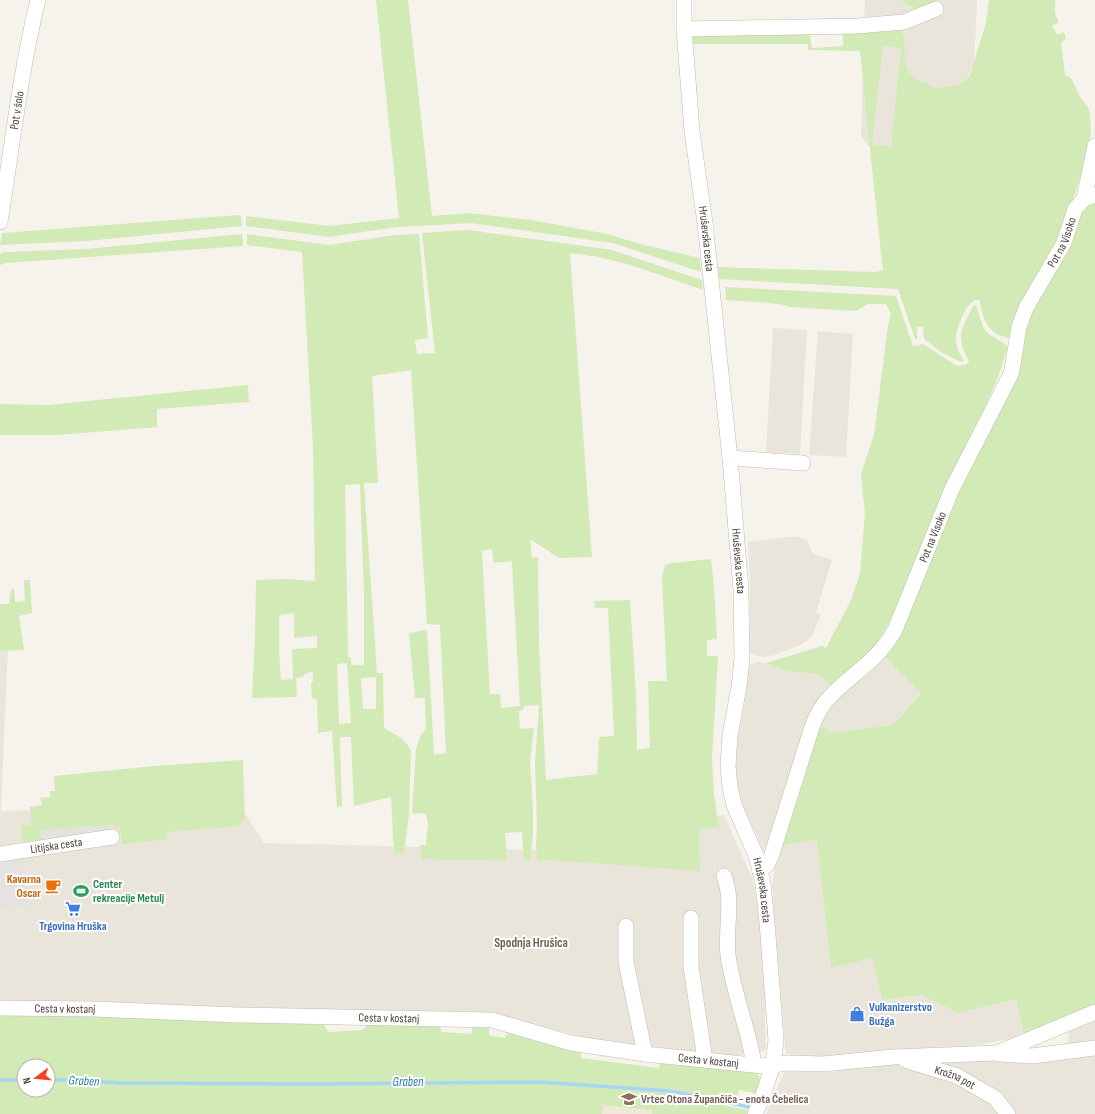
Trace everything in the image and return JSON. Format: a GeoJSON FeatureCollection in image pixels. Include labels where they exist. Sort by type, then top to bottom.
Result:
{"type":"FeatureCollection","features":[{"type":"Feature","properties":{"kind":"street","name":"Pot v šolo"},"geometry":{"type":"LineString","coordinates":[[0,222],[19,92],[38,0]]}},
{"type":"Feature","properties":{"kind":"street","name":"Hruševska cesta"},"geometry":{"type":"LineString","coordinates":[[684,0],[684,29],[692,132],[705,223],[730,458],[740,582],[742,646],[738,688],[728,747],[728,766],[730,787],[734,805],[756,858],[766,903],[776,1040],[773,1064],[768,1083],[757,1110]]}},
{"type":"Feature","properties":{"kind":"street"},"geometry":{"type":"LineString","coordinates":[[684,29],[857,26],[904,22],[936,9]]}},
{"type":"Feature","properties":{"kind":"street"},"geometry":{"type":"LineString","coordinates":[[1089,197],[1095,146]]}},
{"type":"Feature","properties":{"kind":"street","name":"Pot na Visoko"},"geometry":{"type":"LineString","coordinates":[[760,871],[767,865],[771,857],[812,727],[818,713],[828,698],[879,654],[888,643],[895,630],[952,489],[1010,374],[1014,364],[1019,327],[1026,308],[1064,242],[1075,209],[1089,197]]}},
{"type":"Feature","properties":{"kind":"street"},"geometry":{"type":"LineString","coordinates":[[730,458],[803,463]]}},
{"type":"Feature","properties":{"kind":"street","name":"Litijska cesta"},"geometry":{"type":"LineString","coordinates":[[0,854],[112,837]]}},
{"type":"Feature","properties":{"kind":"street"},"geometry":{"type":"LineString","coordinates":[[724,876],[728,890],[728,954],[735,990],[754,1064]]}},
{"type":"Feature","properties":{"kind":"street"},"geometry":{"type":"LineString","coordinates":[[690,918],[691,967],[704,1060]]}},
{"type":"Feature","properties":{"kind":"street"},"geometry":{"type":"LineString","coordinates":[[626,926],[626,962],[645,1054]]}},
{"type":"Feature","properties":{"kind":"street","name":"Cesta v kostanj"},"geometry":{"type":"LineString","coordinates":[[0,1008],[93,1009],[236,1015],[492,1020],[571,1043],[645,1054],[763,1066],[773,1064]]}},
{"type":"Feature","properties":{"kind":"street","name":"Krožna pot"},"geometry":{"type":"LineString","coordinates":[[997,1053],[1095,1012]]}},
{"type":"Feature","properties":{"kind":"street","name":"Krožna pot"},"geometry":{"type":"LineString","coordinates":[[773,1064],[823,1064],[893,1056],[997,1053],[1032,1056],[1095,1048]]}},
{"type":"Feature","properties":{"kind":"street","name":"Krožna pot"},"geometry":{"type":"LineString","coordinates":[[893,1056],[957,1076],[995,1098],[1008,1114]]}},
{"type":"Feature","properties":{"kind":"shaded area"},"geometry":{"type":"Polygon","coordinates":[[[865,0],[977,0],[974,64],[930,151],[869,147],[861,136],[865,0]]]}},
{"type":"Feature","properties":{"kind":"shaded area"},"geometry":{"type":"Polygon","coordinates":[[[773,328],[807,330],[800,454],[766,452],[773,328]]]}},
{"type":"Feature","properties":{"kind":"shaded area"},"geometry":{"type":"Polygon","coordinates":[[[818,331],[853,334],[846,457],[809,455],[818,331]]]}},
{"type":"Feature","properties":{"kind":"shaded area"},"geometry":{"type":"Polygon","coordinates":[[[799,537],[807,540],[813,554],[832,560],[816,613],[821,615],[812,636],[800,645],[774,655],[763,657],[754,655],[750,653],[748,542],[799,537]]]}},
{"type":"Feature","properties":{"kind":"shaded area"},"geometry":{"type":"Polygon","coordinates":[[[0,646],[8,646],[1,811],[239,804],[264,843],[693,854],[700,818],[724,815],[753,880],[761,929],[765,973],[766,1049],[759,1054],[730,1055],[602,1042],[553,1029],[472,1011],[387,1011],[0,1004],[0,646]]]}},
{"type":"Feature","properties":{"kind":"shaded area"},"geometry":{"type":"Polygon","coordinates":[[[883,655],[921,692],[893,725],[830,733],[814,732],[823,712],[883,655]]]}},
{"type":"Feature","properties":{"kind":"shaded area"},"geometry":{"type":"Polygon","coordinates":[[[756,662],[766,663],[785,671],[818,674],[833,688],[768,851],[764,852],[742,803],[737,784],[736,772],[736,748],[746,694],[749,666],[756,662]]]}},
{"type":"Feature","properties":{"kind":"shaded area"},"geometry":{"type":"Polygon","coordinates":[[[115,825],[115,842],[42,844],[40,830],[115,825]]]}},
{"type":"Feature","properties":{"kind":"shaded area"},"geometry":{"type":"Polygon","coordinates":[[[817,840],[831,969],[872,956],[882,1000],[921,995],[958,1013],[1016,999],[1024,1036],[968,1047],[830,1058],[792,1056],[786,1053],[772,885],[779,846],[817,840]]]}},
{"type":"Feature","properties":{"kind":"shaded area"},"geometry":{"type":"Polygon","coordinates":[[[23,857],[27,906],[0,908],[0,861],[23,857]]]}},
{"type":"Feature","properties":{"kind":"shaded area"},"geometry":{"type":"Polygon","coordinates":[[[1095,1017],[1095,1114],[766,1114],[785,1072],[831,1072],[885,1062],[1068,1048],[1069,1028],[1095,1017]]]}},
{"type":"Feature","properties":{"kind":"shaded area","name":"Vrtec Otona Župančiča - enota Čebelica"},"geometry":{"type":"Polygon","coordinates":[[[596,1090],[664,1095],[662,1114],[593,1114],[596,1090]]]}},
{"type":"Feature","properties":{"kind":"green space"},"geometry":{"type":"Polygon","coordinates":[[[376,0],[408,0],[432,216],[469,213],[531,220],[607,234],[640,244],[700,258],[701,272],[613,243],[471,223],[397,227],[329,237],[246,226],[246,216],[330,226],[399,218],[376,0]]]}},
{"type":"Feature","properties":{"kind":"green space"},"geometry":{"type":"Polygon","coordinates":[[[903,0],[937,0],[917,13],[911,6],[903,3],[903,0]]]}},
{"type":"Feature","properties":{"kind":"green space"},"geometry":{"type":"Polygon","coordinates":[[[989,0],[1055,0],[1055,13],[1059,22],[1052,26],[1057,35],[1064,32],[1066,38],[1061,43],[1065,75],[1071,78],[1079,95],[1089,109],[1091,128],[1089,149],[1061,241],[1011,338],[1000,336],[989,327],[982,312],[979,300],[975,300],[966,309],[957,330],[956,344],[964,362],[961,362],[941,352],[924,339],[923,327],[917,327],[917,339],[915,339],[898,289],[719,279],[718,267],[876,272],[883,270],[860,51],[808,50],[808,44],[692,44],[692,36],[699,32],[809,29],[812,48],[843,46],[843,30],[901,29],[904,37],[905,63],[907,70],[915,79],[937,88],[955,86],[964,82],[970,75],[986,23],[989,0]],[[883,46],[872,144],[891,147],[901,48],[883,46]]]}},
{"type":"Feature","properties":{"kind":"green space"},"geometry":{"type":"Polygon","coordinates":[[[1095,199],[1095,1010],[1024,1036],[1016,999],[958,1013],[921,995],[882,1000],[872,957],[831,969],[817,840],[779,846],[814,732],[823,727],[830,733],[893,725],[921,693],[883,655],[1036,303],[1080,211],[1095,199]]]}},
{"type":"Feature","properties":{"kind":"green space"},"geometry":{"type":"Polygon","coordinates":[[[241,216],[242,226],[86,241],[0,245],[2,233],[241,216]]]}},
{"type":"Feature","properties":{"kind":"green space"},"geometry":{"type":"Polygon","coordinates":[[[468,230],[612,250],[702,280],[703,290],[604,258],[570,253],[592,557],[559,558],[530,539],[532,558],[538,557],[539,646],[546,780],[597,774],[599,737],[614,736],[608,608],[595,608],[594,601],[630,600],[636,695],[637,750],[650,748],[648,681],[667,681],[662,577],[665,565],[711,559],[717,639],[707,640],[707,656],[718,656],[712,759],[714,794],[719,827],[699,829],[700,871],[537,860],[535,764],[539,705],[524,706],[523,710],[519,711],[520,729],[534,728],[530,761],[533,833],[530,861],[524,860],[522,832],[505,833],[507,861],[422,859],[420,845],[426,845],[428,824],[424,813],[412,813],[416,749],[421,735],[426,728],[425,698],[415,698],[409,633],[427,630],[434,755],[446,753],[440,625],[427,624],[411,370],[372,376],[378,483],[364,483],[377,673],[383,673],[384,728],[403,740],[411,751],[409,814],[404,853],[394,855],[391,797],[354,806],[351,737],[340,737],[342,806],[337,807],[332,731],[318,733],[317,699],[312,698],[311,683],[313,681],[313,671],[305,674],[303,677],[296,678],[297,697],[252,698],[256,580],[286,579],[315,581],[313,448],[302,252],[247,245],[247,234],[329,245],[396,235],[419,234],[428,338],[415,340],[417,354],[435,353],[422,233],[468,230]],[[360,484],[345,485],[348,657],[351,658],[351,665],[364,665],[364,595],[360,484]],[[492,549],[482,551],[490,694],[500,694],[501,708],[520,706],[512,561],[494,563],[492,549]],[[294,613],[279,615],[281,680],[293,679],[292,649],[317,648],[317,636],[294,638],[294,613]],[[347,663],[337,664],[339,724],[351,723],[347,663]],[[376,677],[361,678],[363,709],[376,709],[376,677]]]}},
{"type":"Feature","properties":{"kind":"green space"},"geometry":{"type":"Polygon","coordinates":[[[242,234],[243,246],[6,263],[0,265],[0,254],[4,252],[86,249],[242,234]]]}},
{"type":"Feature","properties":{"kind":"green space"},"geometry":{"type":"Polygon","coordinates":[[[725,287],[896,296],[913,346],[923,344],[957,366],[967,364],[969,361],[962,345],[961,333],[965,321],[973,306],[976,305],[986,332],[1008,346],[999,375],[964,450],[915,567],[887,627],[878,640],[882,646],[833,688],[818,674],[785,671],[766,663],[822,646],[826,648],[851,600],[860,574],[865,513],[861,474],[874,435],[888,325],[891,314],[886,304],[868,304],[856,311],[790,307],[767,303],[726,300],[725,287]]]}},
{"type":"Feature","properties":{"kind":"green space"},"geometry":{"type":"Polygon","coordinates":[[[248,385],[249,402],[157,409],[157,427],[57,435],[0,435],[0,404],[48,405],[248,385]]]}},
{"type":"Feature","properties":{"kind":"green space"},"geometry":{"type":"Polygon","coordinates":[[[24,580],[30,580],[32,613],[19,616],[24,650],[0,651],[0,604],[9,604],[11,589],[14,589],[15,602],[25,601],[24,580]]]}},
{"type":"Feature","properties":{"kind":"green space"},"geometry":{"type":"Polygon","coordinates":[[[243,760],[245,818],[239,826],[166,832],[167,839],[122,844],[120,827],[42,834],[41,840],[22,841],[21,825],[32,825],[30,807],[42,805],[40,798],[50,797],[50,791],[55,791],[54,776],[154,766],[243,760]]]}},
{"type":"Feature","properties":{"kind":"green space"},"geometry":{"type":"Polygon","coordinates":[[[8,1014],[228,1019],[324,1025],[328,1032],[363,1030],[368,1025],[439,1023],[441,1032],[472,1034],[472,1024],[489,1027],[489,1035],[505,1038],[508,1032],[580,1050],[581,1058],[659,1068],[660,1062],[757,1072],[761,1082],[758,1094],[739,1090],[737,1103],[671,1089],[670,1095],[748,1110],[746,1113],[748,1114],[652,1114],[652,1110],[603,1105],[602,1114],[0,1114],[0,1015],[8,1014]]]}},
{"type":"Feature","properties":{"kind":"waterway","name":"Graben"},"geometry":{"type":"LineString","coordinates":[[56,1079],[122,1083],[317,1084],[541,1082],[670,1091],[753,1108]]}},
{"type":"Feature","properties":{"kind":"waterway","name":"Graben"},"geometry":{"type":"LineString","coordinates":[[0,1080],[16,1080]]}},
{"type":"Feature","properties":{"kind":"place","name":"Kavarna Oscar"},"geometry":{"type":"Point","coordinates":[53,886]}},
{"type":"Feature","properties":{"kind":"place","name":"Center rekreacije Metulj"},"geometry":{"type":"Point","coordinates":[81,891]}},
{"type":"Feature","properties":{"kind":"place","name":"Trgovina Hruška"},"geometry":{"type":"Point","coordinates":[73,909]}},
{"type":"Feature","properties":{"kind":"place","name":"Vulkanizerstvo Bužga"},"geometry":{"type":"Point","coordinates":[857,1014]}},
{"type":"Feature","properties":{"kind":"place","name":"Vrtec Otona Župančiča - enota Čebelica"},"geometry":{"type":"Point","coordinates":[629,1099]}},
{"type":"Feature","properties":{"kind":"district","name":"Spodnja Hrušica"},"geometry":{"type":"Point","coordinates":[531,943]}}]}
